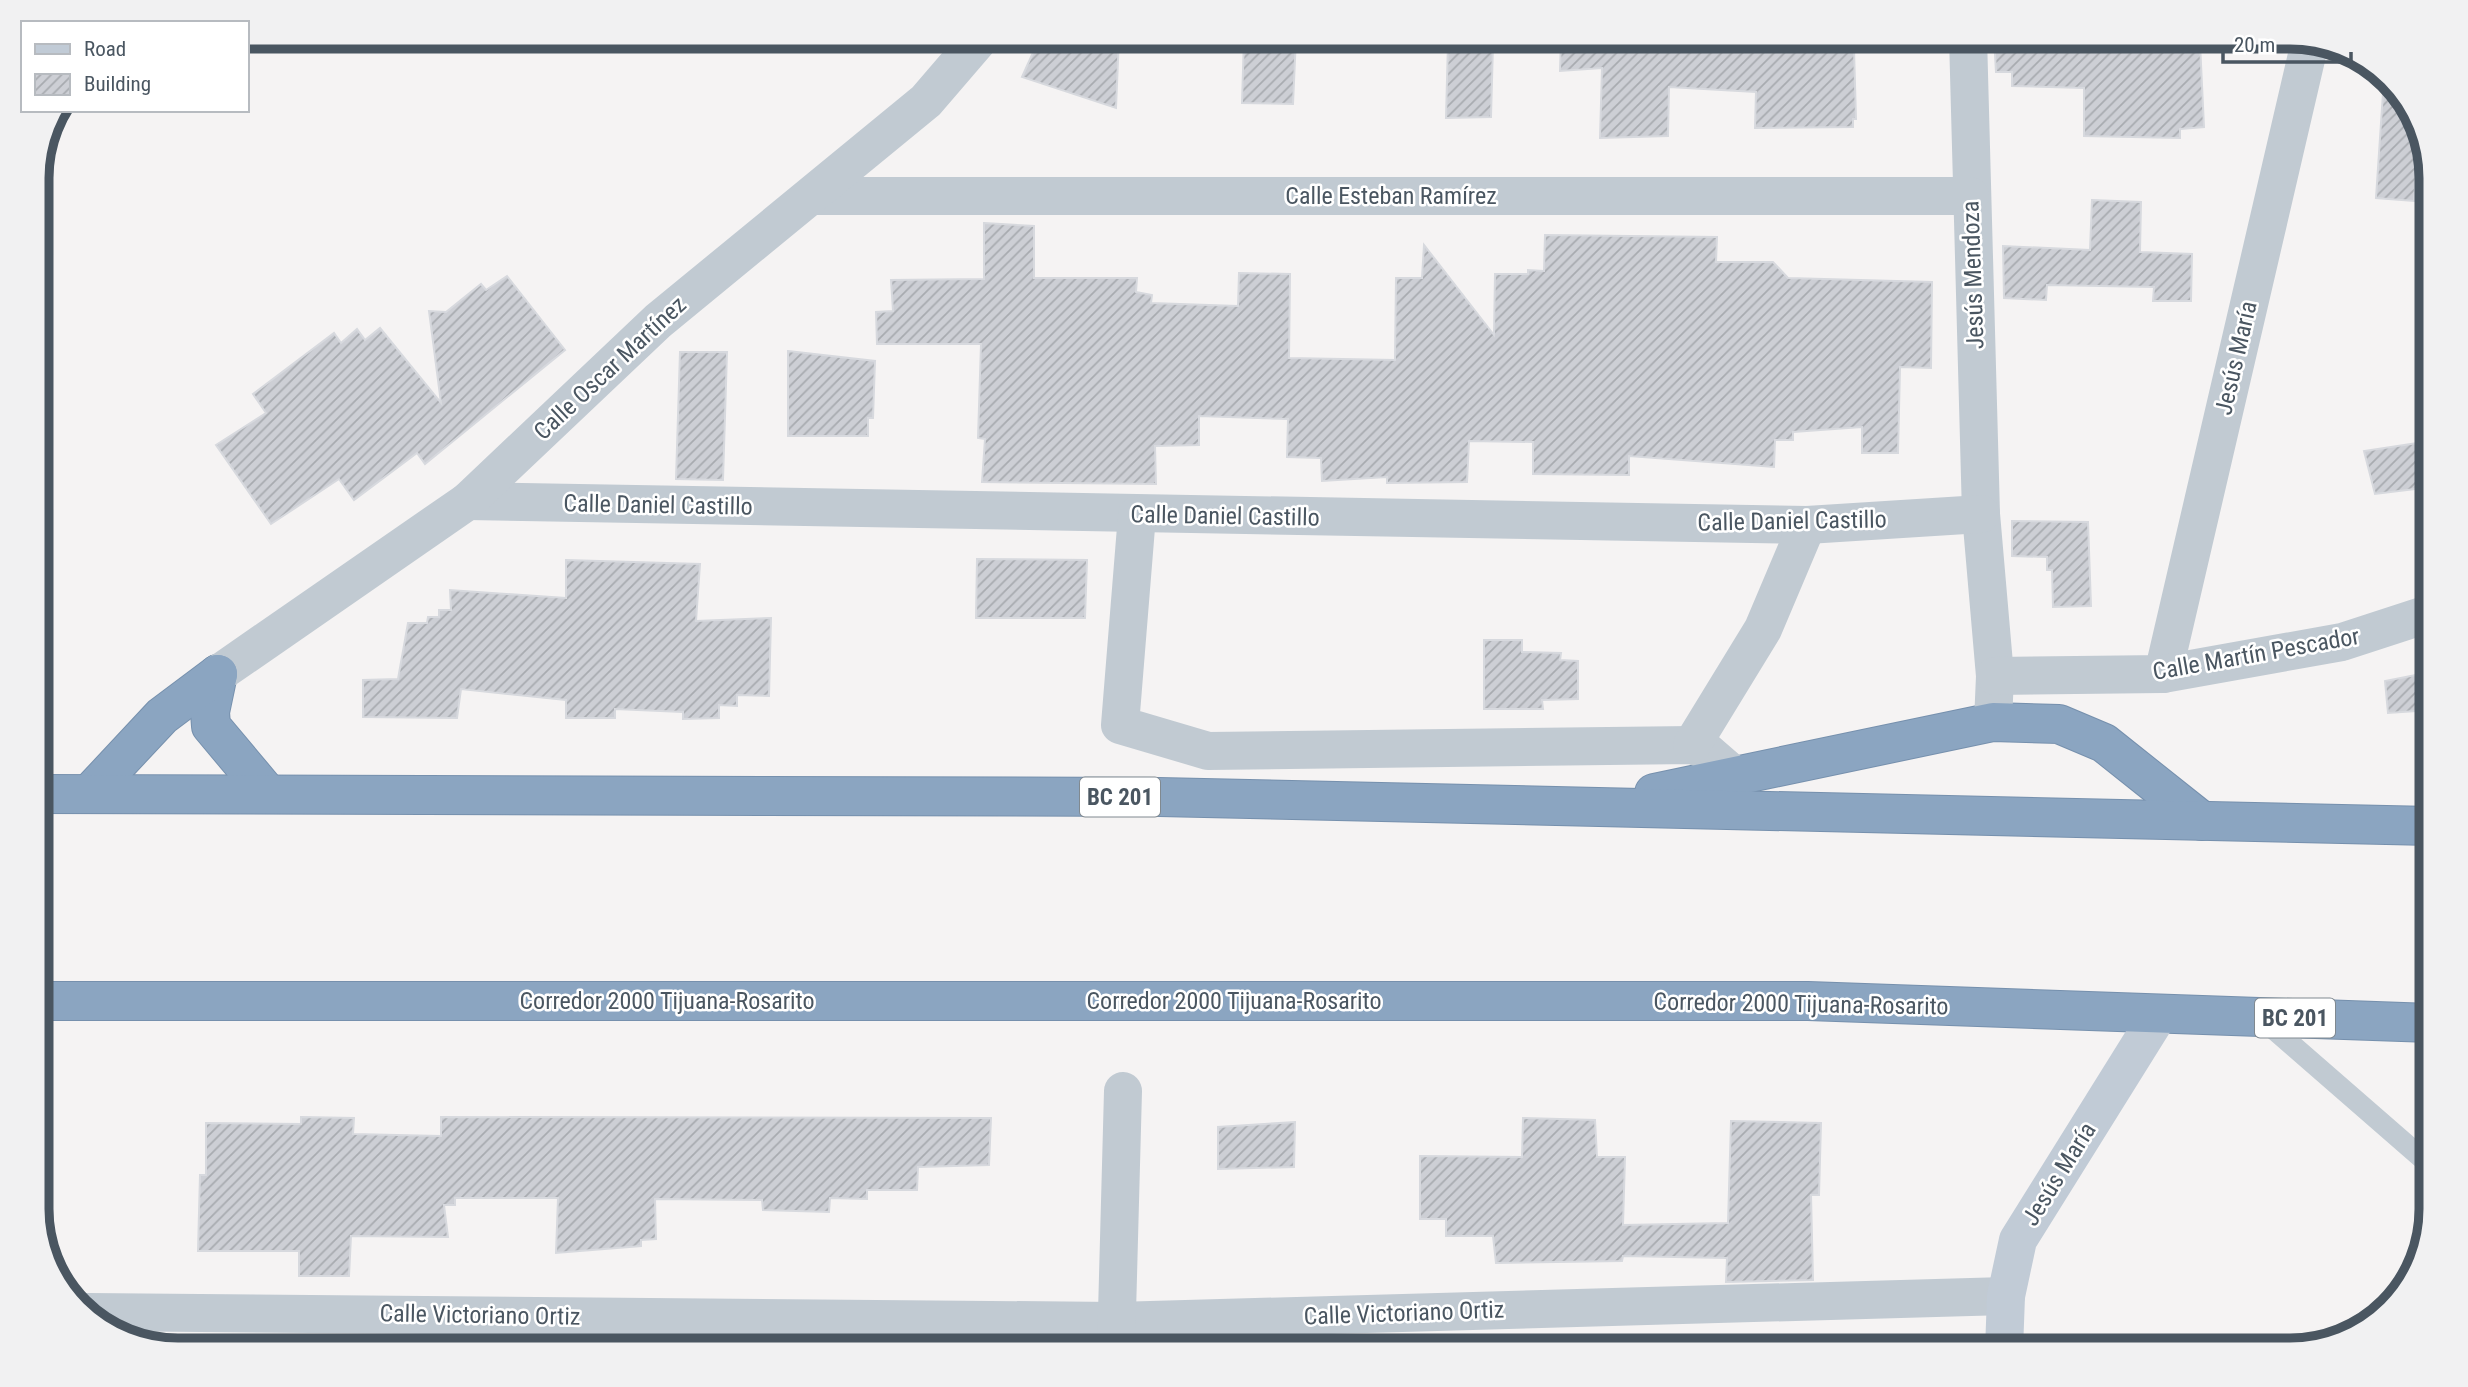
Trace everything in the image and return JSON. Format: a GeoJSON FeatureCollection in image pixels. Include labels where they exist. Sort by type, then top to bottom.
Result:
{"type":"FeatureCollection","features":[{"type":"Feature","properties":{"kind":"highway"},"geometry":{"type":"LineString","coordinates":[[90,793],[162,716],[218,674]]}},
{"type":"Feature","properties":{"kind":"highway"},"geometry":{"type":"LineString","coordinates":[[218,674],[210,712],[211,726],[268,794]]}},
{"type":"Feature","properties":{"kind":"highway"},"geometry":{"type":"LineString","coordinates":[[1588,807],[1993,722],[2059,724],[2104,743],[2202,821]]}},
{"type":"Feature","properties":{"kind":"highway","name":"BC 201"},"geometry":{"type":"LineString","coordinates":[[49,794],[1159,797],[2419,826]]}},
{"type":"Feature","properties":{"kind":"highway","name":"Corredor 2000 Tijuana-Rosarito"},"geometry":{"type":"LineString","coordinates":[[49,1002],[1808,1001],[2419,1023]]}},
{"type":"Feature","properties":{"kind":"street","name":"Calle Oscar Martínez"},"geometry":{"type":"LineString","coordinates":[[218,674],[468,501],[658,321],[926,101],[971,49]]}},
{"type":"Feature","properties":{"kind":"street","name":"Jesús Mendoza"},"geometry":{"type":"LineString","coordinates":[[1968,49],[1970,196],[1981,514],[1995,676],[1993,722]]}},
{"type":"Feature","properties":{"kind":"street","name":"Jesús María"},"geometry":{"type":"LineString","coordinates":[[2163,674],[2308,50]]}},
{"type":"Feature","properties":{"kind":"street","name":"Calle Esteban Ramírez"},"geometry":{"type":"LineString","coordinates":[[812,196],[1970,196]]}},
{"type":"Feature","properties":{"kind":"street","name":"Calle Daniel Castillo"},"geometry":{"type":"LineString","coordinates":[[468,501],[1807,525],[1981,514]]}},
{"type":"Feature","properties":{"kind":"street"},"geometry":{"type":"LineString","coordinates":[[1137,515],[1120,725],[1208,751],[1692,745],[1705,750],[1735,776]]}},
{"type":"Feature","properties":{"kind":"street"},"geometry":{"type":"LineString","coordinates":[[1692,745],[1763,629],[1807,525]]}},
{"type":"Feature","properties":{"kind":"street","name":"Calle Martín Pescador"},"geometry":{"type":"LineString","coordinates":[[1995,676],[2163,674],[2342,642],[2419,617]]}},
{"type":"Feature","properties":{"kind":"street","name":"Jesús María"},"geometry":{"type":"LineString","coordinates":[[2004,1338],[2006,1296],[2018,1240],[2159,1014]]}},
{"type":"Feature","properties":{"kind":"street"},"geometry":{"type":"LineString","coordinates":[[1116,1336],[1123,1091]]}},
{"type":"Feature","properties":{"kind":"street","name":"Calle Victoriano Ortiz"},"geometry":{"type":"LineString","coordinates":[[101,1312],[1116,1336],[2006,1296]]}},
{"type":"Feature","properties":{"kind":"lane"},"geometry":{"type":"LineString","coordinates":[[2259,1017],[2419,1156]]}},
{"type":"Feature","properties":{"kind":"building"},"geometry":{"type":"Polygon","coordinates":[[[1035,49],[1118,49],[1116,108],[1022,77],[1035,49]]]}},
{"type":"Feature","properties":{"kind":"building"},"geometry":{"type":"Polygon","coordinates":[[[1244,49],[1295,49],[1293,104],[1242,103],[1244,49]]]}},
{"type":"Feature","properties":{"kind":"building"},"geometry":{"type":"Polygon","coordinates":[[[1448,49],[1493,49],[1491,117],[1446,118],[1448,49]]]}},
{"type":"Feature","properties":{"kind":"building"},"geometry":{"type":"Polygon","coordinates":[[[1561,49],[1854,49],[1856,119],[1853,119],[1853,127],[1755,128],[1756,92],[1669,87],[1668,136],[1600,138],[1602,68],[1560,71],[1561,49]]]}},
{"type":"Feature","properties":{"kind":"building"},"geometry":{"type":"Polygon","coordinates":[[[1995,49],[2200,49],[2204,127],[2180,129],[2180,138],[2084,136],[2084,88],[2012,86],[2012,72],[1996,72],[1995,49]]]}},
{"type":"Feature","properties":{"kind":"building"},"geometry":{"type":"Polygon","coordinates":[[[2383,89],[2406,121],[2417,156],[2414,201],[2376,198],[2383,89]]]}},
{"type":"Feature","properties":{"kind":"building"},"geometry":{"type":"Polygon","coordinates":[[[2092,200],[2141,202],[2140,252],[2192,254],[2191,301],[2153,301],[2154,287],[2047,285],[2046,300],[2004,298],[2003,246],[2090,250],[2092,200]]]}},
{"type":"Feature","properties":{"kind":"building"},"geometry":{"type":"Polygon","coordinates":[[[984,223],[1034,226],[1034,278],[1137,278],[1136,292],[1152,295],[1151,303],[1238,306],[1239,273],[1290,274],[1289,358],[1395,360],[1396,278],[1422,278],[1424,245],[1494,335],[1495,274],[1544,271],[1545,235],[1717,237],[1716,262],[1773,262],[1788,278],[1932,282],[1931,368],[1900,367],[1898,453],[1862,453],[1862,427],[1793,432],[1793,440],[1775,440],[1774,467],[1629,456],[1629,475],[1533,474],[1533,442],[1469,441],[1467,482],[1387,483],[1387,477],[1322,481],[1321,458],[1287,457],[1288,419],[1199,416],[1199,445],[1155,446],[1156,484],[982,482],[985,439],[978,438],[981,344],[877,344],[876,312],[893,311],[891,280],[984,279],[984,223]]]}},
{"type":"Feature","properties":{"kind":"building"},"geometry":{"type":"Polygon","coordinates":[[[507,276],[565,350],[425,464],[417,453],[354,500],[339,479],[271,524],[216,445],[266,413],[253,394],[334,333],[341,343],[357,329],[365,340],[380,328],[441,403],[429,311],[446,312],[481,284],[486,290],[507,276]]]}},
{"type":"Feature","properties":{"kind":"building"},"geometry":{"type":"Polygon","coordinates":[[[788,351],[875,361],[873,418],[868,418],[868,436],[788,436],[788,351]]]}},
{"type":"Feature","properties":{"kind":"building"},"geometry":{"type":"Polygon","coordinates":[[[680,352],[727,352],[723,480],[676,479],[680,352]]]}},
{"type":"Feature","properties":{"kind":"building"},"geometry":{"type":"Polygon","coordinates":[[[2419,443],[2419,488],[2375,494],[2364,451],[2419,443]]]}},
{"type":"Feature","properties":{"kind":"building"},"geometry":{"type":"Polygon","coordinates":[[[2012,521],[2088,522],[2091,606],[2053,607],[2052,570],[2047,570],[2047,557],[2012,556],[2012,521]]]}},
{"type":"Feature","properties":{"kind":"building"},"geometry":{"type":"Polygon","coordinates":[[[977,559],[1087,560],[1085,618],[976,618],[977,559]]]}},
{"type":"Feature","properties":{"kind":"building"},"geometry":{"type":"Polygon","coordinates":[[[566,560],[700,564],[696,621],[771,618],[769,696],[737,695],[737,706],[719,705],[719,718],[683,719],[683,712],[615,709],[615,718],[566,718],[566,700],[461,689],[457,718],[363,717],[363,680],[398,679],[408,623],[427,623],[428,617],[439,617],[439,610],[451,610],[450,590],[566,598],[566,560]]]}},
{"type":"Feature","properties":{"kind":"building"},"geometry":{"type":"Polygon","coordinates":[[[1484,640],[1522,640],[1522,652],[1561,653],[1560,660],[1578,661],[1578,699],[1542,700],[1543,709],[1484,709],[1484,640]]]}},
{"type":"Feature","properties":{"kind":"building"},"geometry":{"type":"Polygon","coordinates":[[[2419,674],[2419,711],[2388,713],[2385,681],[2419,674]]]}},
{"type":"Feature","properties":{"kind":"building"},"geometry":{"type":"Polygon","coordinates":[[[301,1117],[354,1118],[353,1134],[441,1136],[441,1117],[991,1118],[989,1165],[918,1167],[917,1190],[867,1190],[867,1199],[830,1198],[829,1212],[763,1210],[762,1200],[655,1199],[656,1239],[641,1240],[641,1246],[556,1253],[558,1198],[455,1198],[455,1205],[444,1205],[448,1237],[351,1236],[349,1276],[299,1276],[299,1251],[198,1251],[200,1175],[206,1175],[206,1123],[301,1124],[301,1117]]]}},
{"type":"Feature","properties":{"kind":"building"},"geometry":{"type":"Polygon","coordinates":[[[1523,1118],[1595,1120],[1597,1157],[1625,1157],[1623,1225],[1728,1223],[1731,1121],[1821,1123],[1819,1195],[1811,1195],[1813,1280],[1726,1282],[1727,1258],[1623,1256],[1622,1261],[1496,1263],[1493,1236],[1446,1236],[1446,1219],[1420,1219],[1420,1156],[1522,1157],[1523,1118]]]}},
{"type":"Feature","properties":{"kind":"building"},"geometry":{"type":"Polygon","coordinates":[[[1295,1122],[1294,1167],[1218,1169],[1218,1127],[1295,1122]]]}}]}
